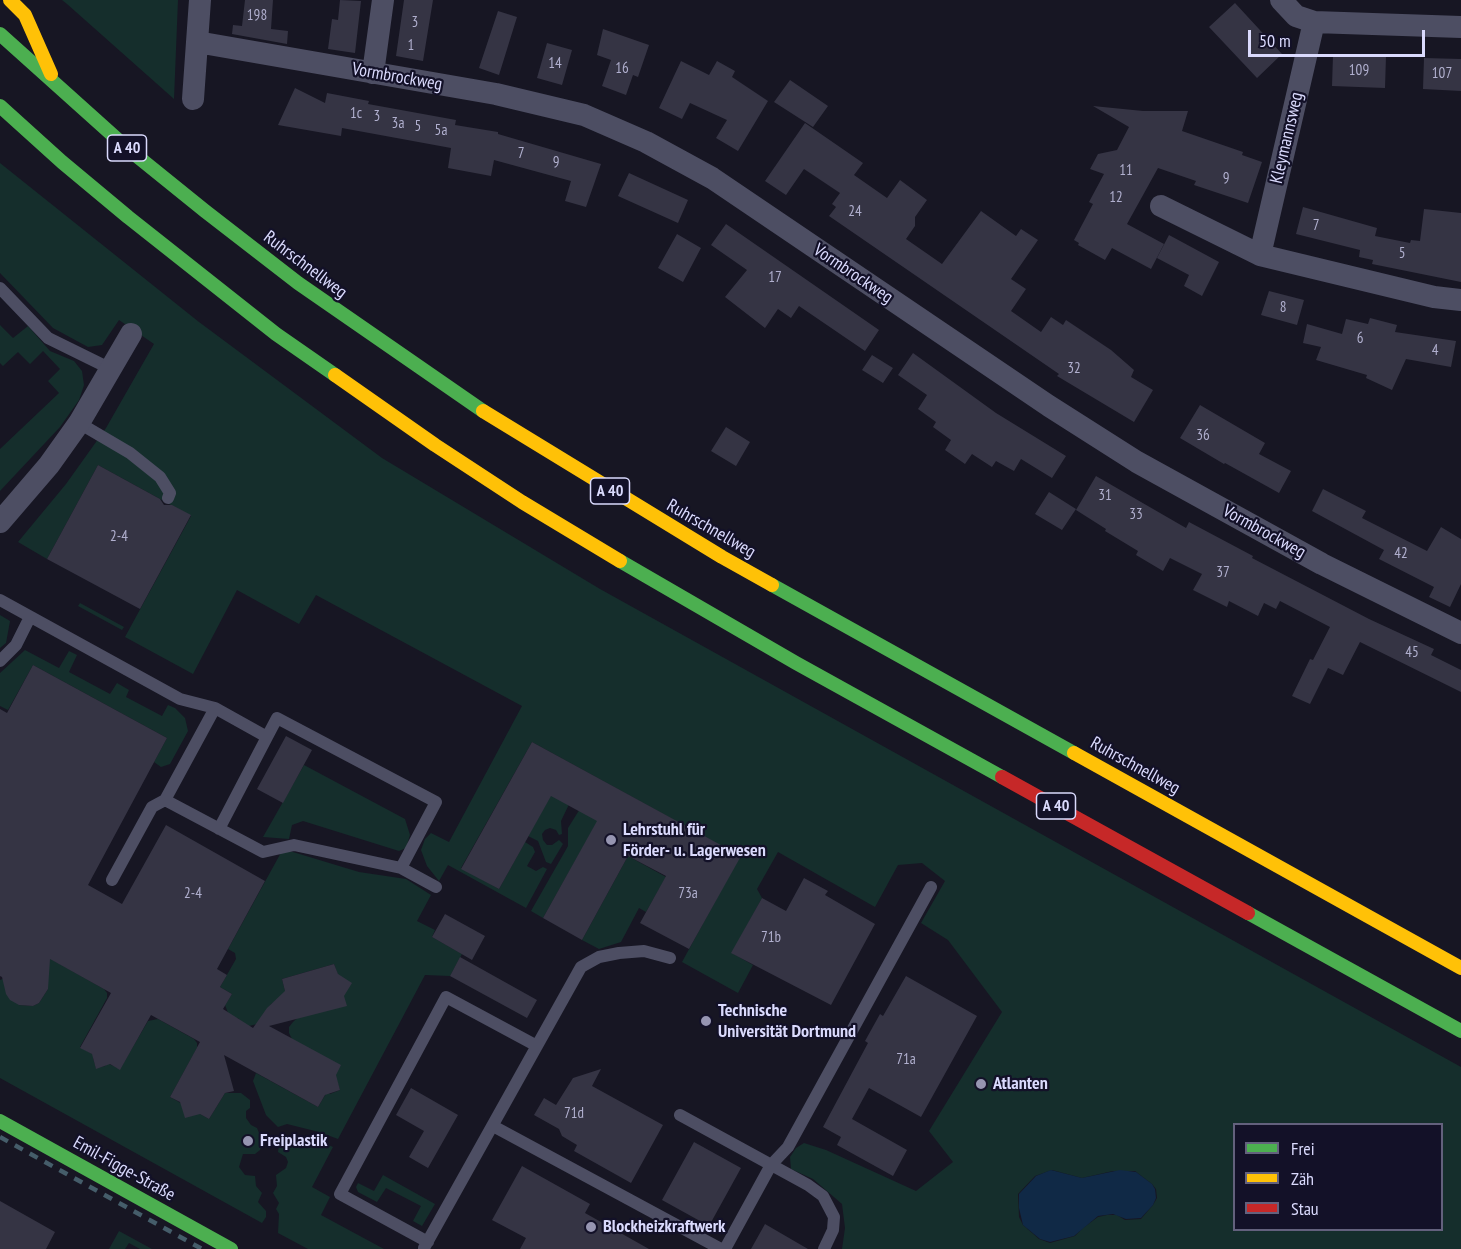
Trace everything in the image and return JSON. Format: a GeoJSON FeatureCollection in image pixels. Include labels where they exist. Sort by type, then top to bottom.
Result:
{"type":"FeatureCollection","features":[{"type":"Feature","properties":{"kind":"main road"},"geometry":{"type":"LineString","coordinates":[[10,0],[25,15],[54,81]]}},
{"type":"Feature","properties":{"kind":"main road","name":"Ruhrschnellweg"},"geometry":{"type":"LineString","coordinates":[[0,34],[127,148],[289,276],[401,356],[507,427],[722,557],[1461,968]]}},
{"type":"Feature","properties":{"kind":"main road","name":"A 40"},"geometry":{"type":"LineString","coordinates":[[0,106],[62,162],[177,257],[276,334],[425,438],[522,502],[796,663],[1461,1031]]}},
{"type":"Feature","properties":{"kind":"main road"},"geometry":{"type":"LineString","coordinates":[[16,138],[62,162]]}},
{"type":"Feature","properties":{"kind":"main road","name":"Emil-Figge-Straße"},"geometry":{"type":"LineString","coordinates":[[0,1120],[231,1249]]}},
{"type":"Feature","properties":{"kind":"street"},"geometry":{"type":"LineString","coordinates":[[193,99],[200,0]]}},
{"type":"Feature","properties":{"kind":"street"},"geometry":{"type":"LineString","coordinates":[[372,73],[383,0]]}},
{"type":"Feature","properties":{"kind":"street"},"geometry":{"type":"LineString","coordinates":[[1281,0],[1296,16],[1314,22],[1461,27]]}},
{"type":"Feature","properties":{"kind":"street","name":"Kleymannsweg"},"geometry":{"type":"LineString","coordinates":[[1260,255],[1314,22]]}},
{"type":"Feature","properties":{"kind":"street","name":"Vormbrockweg"},"geometry":{"type":"LineString","coordinates":[[197,42],[496,94],[584,115],[646,142],[712,178],[1040,400],[1137,462],[1322,564],[1461,633]]}},
{"type":"Feature","properties":{"kind":"street"},"geometry":{"type":"LineString","coordinates":[[1161,206],[1260,255],[1434,297],[1461,300]]}},
{"type":"Feature","properties":{"kind":"street"},"geometry":{"type":"LineString","coordinates":[[1,518],[49,465],[79,423],[131,334]]}},
{"type":"Feature","properties":{"kind":"lane"},"geometry":{"type":"LineString","coordinates":[[0,288],[48,338],[111,369]]}},
{"type":"Feature","properties":{"kind":"lane"},"geometry":{"type":"LineString","coordinates":[[79,423],[130,453],[160,477],[170,493],[168,498]]}},
{"type":"Feature","properties":{"kind":"lane"},"geometry":{"type":"LineString","coordinates":[[0,600],[180,699],[215,708],[267,737]]}},
{"type":"Feature","properties":{"kind":"lane"},"geometry":{"type":"LineString","coordinates":[[0,661],[16,645],[30,617]]}},
{"type":"Feature","properties":{"kind":"lane"},"geometry":{"type":"LineString","coordinates":[[112,880],[152,807],[165,800],[215,708]]}},
{"type":"Feature","properties":{"kind":"lane"},"geometry":{"type":"LineString","coordinates":[[219,828],[277,718],[436,802],[400,868]]}},
{"type":"Feature","properties":{"kind":"lane"},"geometry":{"type":"LineString","coordinates":[[165,800],[263,852],[294,844],[400,868],[436,887]]}},
{"type":"Feature","properties":{"kind":"lane"},"geometry":{"type":"LineString","coordinates":[[493,1126],[723,1249],[771,1165],[788,1147],[931,887]]}},
{"type":"Feature","properties":{"kind":"lane"},"geometry":{"type":"LineString","coordinates":[[537,1046],[446,997],[340,1194],[426,1245],[582,967],[598,957],[619,953],[644,951],[670,958]]}},
{"type":"Feature","properties":{"kind":"lane"},"geometry":{"type":"LineString","coordinates":[[680,1115],[808,1185],[823,1196],[834,1217],[833,1230],[824,1249]]}},
{"type":"Feature","properties":{"kind":"green space"},"geometry":{"type":"Polygon","coordinates":[[[62,0],[178,0],[174,99],[67,4],[62,0]]]}},
{"type":"Feature","properties":{"kind":"green space"},"geometry":{"type":"Polygon","coordinates":[[[0,163],[199,322],[382,458],[600,589],[1461,1067],[1461,1249],[842,1249],[845,1228],[842,1204],[813,1179],[791,1169],[790,1157],[796,1148],[804,1143],[826,1150],[916,1191],[953,1162],[929,1131],[1002,1012],[948,940],[921,923],[945,881],[922,863],[898,865],[875,907],[778,852],[757,889],[762,898],[732,953],[753,965],[738,993],[682,962],[740,856],[532,742],[461,868],[499,889],[525,842],[533,847],[535,852],[527,866],[536,871],[543,867],[547,869],[526,908],[448,865],[439,881],[427,866],[421,850],[425,839],[431,833],[449,842],[522,706],[316,595],[299,624],[237,590],[193,674],[125,637],[191,516],[98,465],[47,559],[18,542],[66,484],[106,428],[154,344],[119,320],[102,345],[88,347],[53,328],[0,273],[0,163]],[[1052,1170],[1035,1176],[1018,1194],[1019,1217],[1023,1225],[1039,1239],[1050,1243],[1075,1236],[1098,1217],[1117,1215],[1125,1220],[1141,1219],[1157,1198],[1156,1189],[1152,1184],[1135,1171],[1113,1171],[1082,1178],[1052,1170]]]}},
{"type":"Feature","properties":{"kind":"green space"},"geometry":{"type":"Polygon","coordinates":[[[0,325],[13,338],[28,326],[50,351],[74,361],[82,371],[84,385],[79,400],[60,427],[0,491],[0,449],[59,393],[48,381],[60,369],[43,351],[30,364],[18,352],[3,366],[0,363],[0,325]]]}},
{"type":"Feature","properties":{"kind":"green space"},"geometry":{"type":"Polygon","coordinates":[[[80,603],[124,627],[122,630],[78,606],[80,603]]]}},
{"type":"Feature","properties":{"kind":"green space"},"geometry":{"type":"Polygon","coordinates":[[[0,615],[10,621],[6,643],[0,648],[0,615]]]}},
{"type":"Feature","properties":{"kind":"green space"},"geometry":{"type":"Polygon","coordinates":[[[25,650],[59,668],[69,651],[77,655],[69,672],[110,694],[117,683],[129,690],[126,697],[162,716],[168,705],[175,708],[185,718],[188,731],[170,764],[161,767],[154,762],[167,738],[33,665],[8,710],[0,706],[0,673],[25,650]]]}},
{"type":"Feature","properties":{"kind":"green space"},"geometry":{"type":"Polygon","coordinates":[[[304,765],[405,819],[410,835],[406,848],[399,851],[303,821],[292,825],[289,839],[263,837],[304,765]]]}},
{"type":"Feature","properties":{"kind":"green space"},"geometry":{"type":"Polygon","coordinates":[[[555,788],[572,798],[561,821],[562,834],[559,835],[556,830],[550,828],[542,834],[547,845],[552,845],[559,840],[563,844],[551,864],[546,862],[538,841],[528,836],[555,788]]]}},
{"type":"Feature","properties":{"kind":"green space"},"geometry":{"type":"Polygon","coordinates":[[[583,804],[616,823],[596,824],[543,918],[531,911],[568,846],[568,828],[583,804]]]}},
{"type":"Feature","properties":{"kind":"green space"},"geometry":{"type":"Polygon","coordinates":[[[283,849],[359,872],[406,879],[431,895],[417,921],[435,930],[432,937],[462,954],[450,976],[425,975],[338,1139],[287,1124],[278,1127],[266,1115],[253,1081],[256,1073],[318,1107],[327,1092],[330,1094],[340,1090],[337,1081],[292,1039],[289,1033],[289,1027],[293,1022],[339,978],[334,964],[282,979],[286,994],[271,1004],[257,1024],[245,1027],[238,1018],[230,1018],[225,1005],[232,994],[220,987],[236,959],[235,953],[228,949],[283,849]]]}},
{"type":"Feature","properties":{"kind":"green space"},"geometry":{"type":"Polygon","coordinates":[[[628,856],[666,877],[646,912],[639,908],[621,942],[599,949],[582,940],[628,856]]]}},
{"type":"Feature","properties":{"kind":"green space"},"geometry":{"type":"Polygon","coordinates":[[[49,958],[104,989],[107,993],[107,998],[80,1047],[94,1055],[96,1068],[105,1066],[107,1063],[120,1069],[148,1021],[158,1019],[194,1039],[197,1043],[197,1048],[170,1097],[209,1119],[225,1093],[241,1093],[250,1100],[246,1118],[251,1125],[257,1128],[263,1143],[255,1154],[243,1154],[239,1167],[245,1175],[255,1176],[256,1186],[262,1193],[258,1202],[266,1211],[266,1217],[262,1223],[0,1078],[0,980],[5,978],[19,1005],[33,1006],[39,1003],[48,989],[46,974],[49,958]]]}},
{"type":"Feature","properties":{"kind":"green space"},"geometry":{"type":"Polygon","coordinates":[[[284,1140],[320,1141],[333,1147],[312,1187],[330,1197],[321,1215],[384,1249],[308,1249],[278,1233],[279,1214],[276,1209],[279,1203],[273,1193],[277,1186],[276,1175],[286,1168],[288,1162],[286,1157],[278,1152],[279,1144],[284,1140]]]}},
{"type":"Feature","properties":{"kind":"green space"},"geometry":{"type":"Polygon","coordinates":[[[383,1175],[435,1204],[422,1226],[413,1221],[421,1206],[386,1188],[377,1202],[358,1192],[356,1187],[358,1183],[374,1191],[383,1175]]]}},
{"type":"Feature","properties":{"kind":"green space"},"geometry":{"type":"Polygon","coordinates":[[[119,1231],[152,1249],[140,1249],[129,1243],[125,1249],[109,1249],[119,1231]]]}},
{"type":"Feature","properties":{"kind":"water"},"geometry":{"type":"Polygon","coordinates":[[[1051,1170],[1082,1178],[1120,1170],[1136,1172],[1152,1184],[1156,1198],[1141,1218],[1126,1219],[1113,1214],[1098,1216],[1074,1236],[1050,1242],[1040,1239],[1023,1225],[1019,1194],[1036,1176],[1051,1170]]]}},
{"type":"Feature","properties":{"kind":"building"},"geometry":{"type":"Polygon","coordinates":[[[245,0],[273,0],[271,29],[288,31],[287,44],[232,34],[233,25],[242,26],[245,0]]]}},
{"type":"Feature","properties":{"kind":"building"},"geometry":{"type":"Polygon","coordinates":[[[340,0],[361,1],[355,53],[328,49],[332,19],[338,20],[340,0]]]}},
{"type":"Feature","properties":{"kind":"building"},"geometry":{"type":"Polygon","coordinates":[[[404,0],[433,0],[423,61],[396,56],[404,0]]]}},
{"type":"Feature","properties":{"kind":"building"},"geometry":{"type":"Polygon","coordinates":[[[1235,3],[1282,54],[1257,78],[1209,27],[1235,3]]]}},
{"type":"Feature","properties":{"kind":"building"},"geometry":{"type":"Polygon","coordinates":[[[498,11],[517,17],[499,75],[479,68],[498,11]]]}},
{"type":"Feature","properties":{"kind":"building"},"geometry":{"type":"Polygon","coordinates":[[[603,29],[649,45],[638,77],[633,75],[626,95],[602,86],[611,60],[597,55],[603,29]]]}},
{"type":"Feature","properties":{"kind":"building"},"geometry":{"type":"Polygon","coordinates":[[[547,43],[572,50],[562,85],[537,78],[547,43]]]}},
{"type":"Feature","properties":{"kind":"building"},"geometry":{"type":"Polygon","coordinates":[[[1333,55],[1386,56],[1385,88],[1332,86],[1333,55]]]}},
{"type":"Feature","properties":{"kind":"building"},"geometry":{"type":"Polygon","coordinates":[[[1424,58],[1461,59],[1461,91],[1423,89],[1424,58]]]}},
{"type":"Feature","properties":{"kind":"building"},"geometry":{"type":"Polygon","coordinates":[[[681,61],[709,75],[717,61],[735,71],[732,77],[768,101],[738,151],[716,138],[727,120],[690,103],[682,119],[659,108],[681,61]]]}},
{"type":"Feature","properties":{"kind":"building"},"geometry":{"type":"Polygon","coordinates":[[[790,80],[828,106],[813,127],[774,102],[790,80]]]}},
{"type":"Feature","properties":{"kind":"building"},"geometry":{"type":"Polygon","coordinates":[[[295,88],[325,103],[327,93],[369,101],[368,104],[456,120],[455,125],[498,132],[498,134],[601,164],[586,207],[565,201],[571,181],[494,160],[491,176],[448,168],[451,148],[342,128],[341,136],[278,125],[295,88]]]}},
{"type":"Feature","properties":{"kind":"building"},"geometry":{"type":"Polygon","coordinates":[[[1093,106],[1143,111],[1188,111],[1182,131],[1243,152],[1242,155],[1262,162],[1248,203],[1194,185],[1196,181],[1158,168],[1127,224],[1164,244],[1151,269],[1112,248],[1105,260],[1078,245],[1079,243],[1074,240],[1093,204],[1089,202],[1104,174],[1090,169],[1098,154],[1117,150],[1129,127],[1093,106]]]}},
{"type":"Feature","properties":{"kind":"building"},"geometry":{"type":"Polygon","coordinates":[[[805,123],[863,163],[854,175],[887,198],[900,180],[927,200],[915,217],[915,226],[906,239],[942,264],[981,211],[1016,236],[1021,229],[1038,240],[1011,279],[1026,289],[1011,311],[1041,332],[1051,317],[1063,325],[1066,320],[1111,350],[1134,370],[1131,377],[1153,390],[1134,422],[1057,376],[1059,374],[829,216],[836,207],[832,204],[840,193],[804,169],[786,195],[765,181],[805,123]]]}},
{"type":"Feature","properties":{"kind":"building"},"geometry":{"type":"Polygon","coordinates":[[[629,173],[688,200],[678,223],[618,196],[629,173]]]}},
{"type":"Feature","properties":{"kind":"building"},"geometry":{"type":"Polygon","coordinates":[[[1303,207],[1377,228],[1375,236],[1410,243],[1411,240],[1420,241],[1424,209],[1461,213],[1461,282],[1372,264],[1373,260],[1359,257],[1360,250],[1296,234],[1303,207]]]}},
{"type":"Feature","properties":{"kind":"building"},"geometry":{"type":"Polygon","coordinates":[[[726,224],[879,330],[865,351],[799,306],[791,318],[778,309],[765,328],[725,297],[747,270],[711,245],[726,224]]]}},
{"type":"Feature","properties":{"kind":"building"},"geometry":{"type":"Polygon","coordinates":[[[677,234],[701,248],[683,282],[658,268],[677,234]]]}},
{"type":"Feature","properties":{"kind":"building"},"geometry":{"type":"Polygon","coordinates":[[[1169,235],[1219,262],[1202,296],[1184,286],[1189,275],[1157,258],[1169,235]]]}},
{"type":"Feature","properties":{"kind":"building"},"geometry":{"type":"Polygon","coordinates":[[[1269,291],[1304,300],[1297,325],[1261,315],[1269,291]]]}},
{"type":"Feature","properties":{"kind":"building"},"geometry":{"type":"Polygon","coordinates":[[[1370,318],[1397,325],[1395,332],[1456,341],[1451,367],[1406,359],[1392,390],[1366,378],[1367,375],[1316,360],[1321,347],[1303,343],[1307,324],[1342,334],[1346,319],[1368,324],[1370,318]]]}},
{"type":"Feature","properties":{"kind":"building"},"geometry":{"type":"Polygon","coordinates":[[[913,353],[996,413],[1066,456],[1052,478],[1021,459],[1014,471],[996,461],[992,467],[972,454],[965,464],[945,450],[951,440],[933,427],[936,422],[918,409],[927,395],[898,375],[913,353]]]}},
{"type":"Feature","properties":{"kind":"building"},"geometry":{"type":"Polygon","coordinates":[[[872,355],[893,368],[883,383],[862,370],[872,355]]]}},
{"type":"Feature","properties":{"kind":"building"},"geometry":{"type":"Polygon","coordinates":[[[1200,405],[1265,443],[1259,454],[1291,471],[1279,493],[1180,438],[1200,405]]]}},
{"type":"Feature","properties":{"kind":"building"},"geometry":{"type":"Polygon","coordinates":[[[726,427],[750,442],[736,466],[711,451],[726,427]]]}},
{"type":"Feature","properties":{"kind":"building"},"geometry":{"type":"Polygon","coordinates":[[[98,465],[160,499],[164,505],[172,505],[191,515],[140,609],[47,559],[98,465]]]}},
{"type":"Feature","properties":{"kind":"building"},"geometry":{"type":"Polygon","coordinates":[[[1096,476],[1186,528],[1189,522],[1253,556],[1252,558],[1369,619],[1434,649],[1431,655],[1461,670],[1461,692],[1360,642],[1343,675],[1328,668],[1310,704],[1292,696],[1310,659],[1313,660],[1330,627],[1280,601],[1276,609],[1264,603],[1258,616],[1229,601],[1227,607],[1193,590],[1202,574],[1170,558],[1163,571],[1136,555],[1138,551],[1076,510],[1096,476]]]}},
{"type":"Feature","properties":{"kind":"building"},"geometry":{"type":"Polygon","coordinates":[[[1323,489],[1366,511],[1362,518],[1427,551],[1441,527],[1461,539],[1461,584],[1450,607],[1429,597],[1434,587],[1379,559],[1384,550],[1312,511],[1323,489]]]}},
{"type":"Feature","properties":{"kind":"building"},"geometry":{"type":"Polygon","coordinates":[[[1049,492],[1076,509],[1062,530],[1035,514],[1049,492]]]}},
{"type":"Feature","properties":{"kind":"building"},"geometry":{"type":"Polygon","coordinates":[[[33,665],[167,738],[88,885],[122,904],[166,825],[265,881],[217,969],[227,975],[220,987],[232,994],[223,1009],[253,1028],[267,1008],[285,991],[282,979],[334,964],[338,974],[352,983],[344,996],[347,1006],[269,1026],[341,1065],[336,1075],[340,1090],[325,1095],[318,1107],[224,1055],[234,1091],[225,1093],[209,1119],[200,1114],[185,1118],[180,1102],[170,1097],[200,1042],[151,1015],[120,1070],[110,1064],[96,1069],[92,1054],[80,1048],[111,993],[50,959],[48,989],[39,1003],[33,1006],[19,1005],[10,1000],[6,994],[0,976],[0,709],[7,713],[33,665]]]}},
{"type":"Feature","properties":{"kind":"building"},"geometry":{"type":"Polygon","coordinates":[[[286,736],[312,750],[283,803],[257,789],[286,736]]]}},
{"type":"Feature","properties":{"kind":"building","name":"Lehrstuhl für Förder- u. Lagerwesen"},"geometry":{"type":"Polygon","coordinates":[[[532,742],[741,856],[689,949],[640,923],[666,876],[628,856],[582,940],[543,918],[597,821],[551,796],[499,889],[461,869],[532,742]]]}},
{"type":"Feature","properties":{"kind":"building"},"geometry":{"type":"Polygon","coordinates":[[[804,878],[828,891],[825,895],[875,924],[831,1005],[731,953],[762,898],[786,911],[804,878]]]}},
{"type":"Feature","properties":{"kind":"building"},"geometry":{"type":"Polygon","coordinates":[[[445,914],[485,936],[472,960],[432,937],[445,914]]]}},
{"type":"Feature","properties":{"kind":"building"},"geometry":{"type":"Polygon","coordinates":[[[460,957],[537,1000],[527,1018],[450,976],[460,957]]]}},
{"type":"Feature","properties":{"kind":"building"},"geometry":{"type":"Polygon","coordinates":[[[906,976],[977,1016],[921,1117],[869,1088],[852,1119],[907,1150],[893,1176],[837,1145],[841,1137],[823,1127],[868,1043],[865,1041],[880,1014],[883,1016],[906,976]]]}},
{"type":"Feature","properties":{"kind":"building"},"geometry":{"type":"Polygon","coordinates":[[[601,1069],[592,1086],[663,1125],[631,1183],[574,1151],[577,1145],[562,1136],[559,1129],[534,1115],[544,1098],[556,1105],[573,1078],[601,1069]]]}},
{"type":"Feature","properties":{"kind":"building"},"geometry":{"type":"Polygon","coordinates":[[[411,1088],[458,1115],[428,1168],[409,1157],[424,1131],[396,1115],[411,1088]]]}},
{"type":"Feature","properties":{"kind":"building"},"geometry":{"type":"Polygon","coordinates":[[[694,1142],[741,1168],[709,1226],[662,1200],[694,1142]]]}},
{"type":"Feature","properties":{"kind":"building"},"geometry":{"type":"Polygon","coordinates":[[[522,1166],[590,1204],[585,1213],[649,1249],[520,1249],[526,1238],[492,1220],[522,1166]]]}},
{"type":"Feature","properties":{"kind":"building"},"geometry":{"type":"Polygon","coordinates":[[[0,1201],[55,1232],[46,1249],[0,1249],[0,1201]]]}},
{"type":"Feature","properties":{"kind":"building"},"geometry":{"type":"Polygon","coordinates":[[[765,1224],[808,1249],[751,1249],[765,1224]]]}},
{"type":"Feature","properties":{"kind":"railway"},"geometry":{"type":"LineString","coordinates":[[0,1137],[202,1249]]}},
{"type":"Feature","properties":{"kind":"traffic: fast"},"geometry":{"type":"LineString","coordinates":[[0,34],[127,148],[205,211],[298,283],[483,411]]}},
{"type":"Feature","properties":{"kind":"traffic: fast"},"geometry":{"type":"LineString","coordinates":[[0,106],[128,217],[276,334],[335,375]]}},
{"type":"Feature","properties":{"kind":"traffic: fast"},"geometry":{"type":"LineString","coordinates":[[620,561],[796,663],[1002,777]]}},
{"type":"Feature","properties":{"kind":"traffic: fast"},"geometry":{"type":"LineString","coordinates":[[772,585],[1074,753]]}},
{"type":"Feature","properties":{"kind":"traffic: fast"},"geometry":{"type":"LineString","coordinates":[[1248,913],[1461,1031]]}},
{"type":"Feature","properties":{"kind":"traffic: fast"},"geometry":{"type":"LineString","coordinates":[[0,1121],[231,1249]]}},
{"type":"Feature","properties":{"kind":"traffic: slow"},"geometry":{"type":"LineString","coordinates":[[10,0],[25,15],[51,74]]}},
{"type":"Feature","properties":{"kind":"traffic: slow"},"geometry":{"type":"LineString","coordinates":[[335,375],[522,502],[620,561]]}},
{"type":"Feature","properties":{"kind":"traffic: slow"},"geometry":{"type":"LineString","coordinates":[[483,411],[722,557],[772,585]]}},
{"type":"Feature","properties":{"kind":"traffic: slow"},"geometry":{"type":"LineString","coordinates":[[1074,753],[1461,968]]}},
{"type":"Feature","properties":{"kind":"traffic: jam"},"geometry":{"type":"LineString","coordinates":[[1002,777],[1248,913]]}},
{"type":"Feature","properties":{"kind":"place","name":"Lehrstuhl für Förder- u. Lagerwesen"},"geometry":{"type":"Point","coordinates":[611,840]}},
{"type":"Feature","properties":{"kind":"place","name":"Technische Universität Dortmund"},"geometry":{"type":"Point","coordinates":[706,1021]}},
{"type":"Feature","properties":{"kind":"place","name":"Atlanten"},"geometry":{"type":"Point","coordinates":[981,1084]}},
{"type":"Feature","properties":{"kind":"place","name":"Freiplastik"},"geometry":{"type":"Point","coordinates":[248,1141]}},
{"type":"Feature","properties":{"kind":"place","name":"Blockheizkraftwerk"},"geometry":{"type":"Point","coordinates":[591,1227]}}]}
